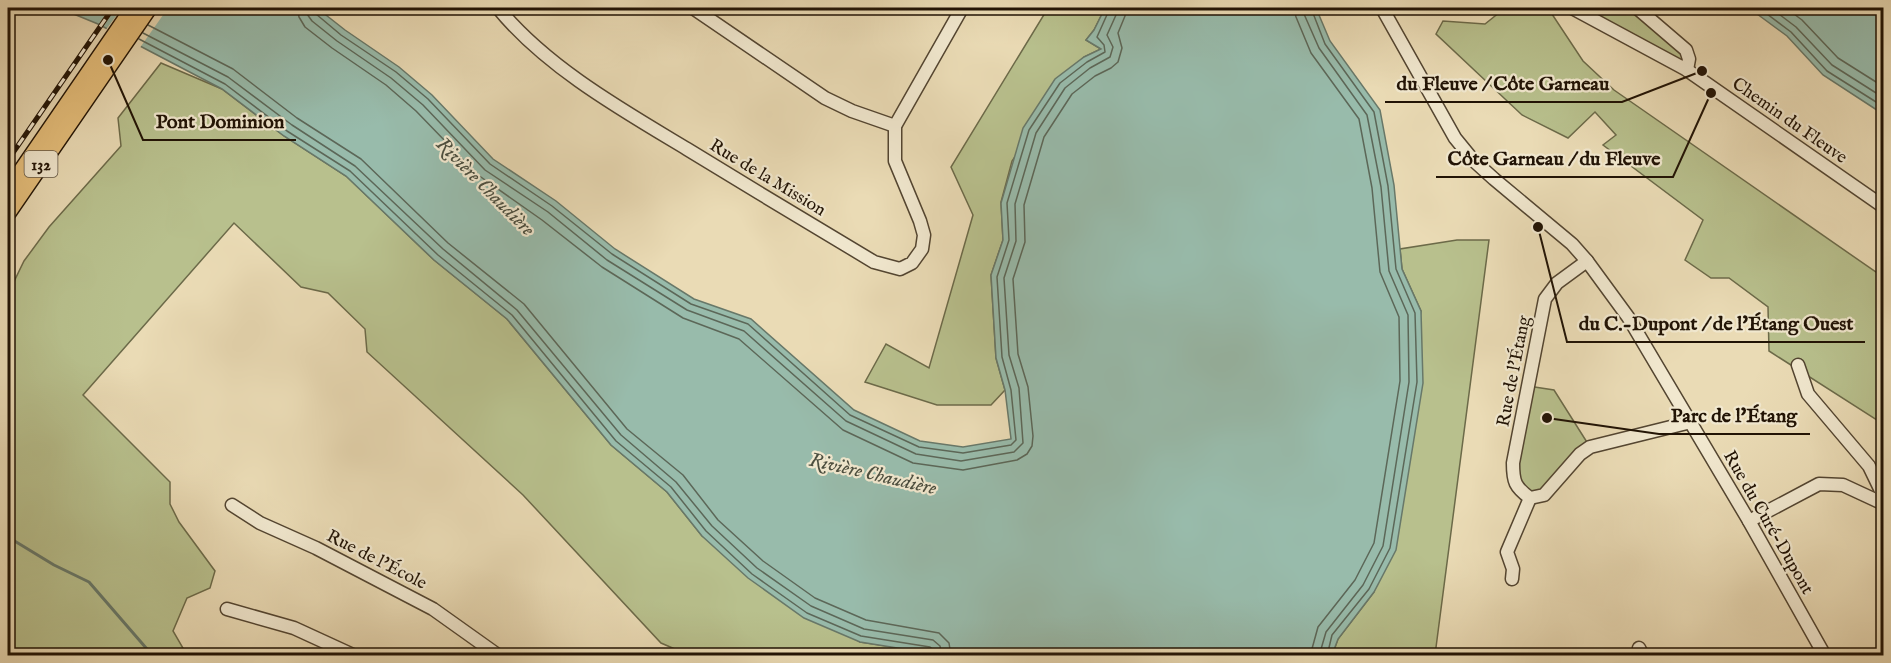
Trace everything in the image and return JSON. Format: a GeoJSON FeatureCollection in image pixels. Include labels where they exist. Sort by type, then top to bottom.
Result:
{"type":"FeatureCollection","features":[{"type":"Feature","properties":{"kind":"main road","name":"132"},"geometry":{"type":"LineString","coordinates":[[8,213],[133,8]]}},
{"type":"Feature","properties":{"kind":"main road","name":"132"},"geometry":{"type":"LineString","coordinates":[[8,190],[150,8]]}},
{"type":"Feature","properties":{"kind":"street","name":"Rue de la Mission"},"geometry":{"type":"LineString","coordinates":[[498,8],[547,55],[604,99],[874,262],[900,269],[912,263],[922,249],[924,235],[895,161],[895,126]]}},
{"type":"Feature","properties":{"kind":"street"},"geometry":{"type":"LineString","coordinates":[[693,8],[825,98],[852,111],[895,126],[962,8]]}},
{"type":"Feature","properties":{"kind":"street","name":"Rue du Curé-Dupont"},"geometry":{"type":"LineString","coordinates":[[1382,8],[1455,138],[1494,179],[1572,244],[1628,317],[1749,521],[1825,656]]}},
{"type":"Feature","properties":{"kind":"street","name":"Chemin du Fleuve"},"geometry":{"type":"LineString","coordinates":[[1572,8],[1688,70],[1884,207]]}},
{"type":"Feature","properties":{"kind":"street"},"geometry":{"type":"LineString","coordinates":[[1637,8],[1686,50],[1689,59],[1688,70]]}},
{"type":"Feature","properties":{"kind":"street","name":"Rue de l'Étang"},"geometry":{"type":"LineString","coordinates":[[1530,498],[1519,490],[1513,479],[1513,463],[1545,299],[1557,283],[1587,261]]}},
{"type":"Feature","properties":{"kind":"street"},"geometry":{"type":"LineString","coordinates":[[1798,365],[1808,394],[1869,466],[1884,497]]}},
{"type":"Feature","properties":{"kind":"street"},"geometry":{"type":"LineString","coordinates":[[1512,579],[1513,569],[1507,552],[1530,498],[1544,495],[1580,454],[1590,447],[1691,422]]}},
{"type":"Feature","properties":{"kind":"street"},"geometry":{"type":"LineString","coordinates":[[1749,521],[1819,484],[1843,485],[1884,504]]}},
{"type":"Feature","properties":{"kind":"street","name":"Rue de l'École"},"geometry":{"type":"LineString","coordinates":[[232,505],[260,523],[316,548],[433,609],[499,656]]}},
{"type":"Feature","properties":{"kind":"street"},"geometry":{"type":"LineString","coordinates":[[227,609],[294,628],[355,656]]}},
{"type":"Feature","properties":{"kind":"green space"},"geometry":{"type":"Polygon","coordinates":[[[1048,8],[1105,8],[1086,40],[1101,49],[1084,57],[1012,161],[1001,202],[1003,240],[991,275],[996,358],[1005,390],[991,405],[937,405],[865,382],[886,344],[929,368],[973,215],[951,167],[1048,8]]]}},
{"type":"Feature","properties":{"kind":"green space"},"geometry":{"type":"Polygon","coordinates":[[[1505,8],[1548,8],[1583,61],[1614,90],[1883,277],[1883,424],[1769,351],[1768,307],[1729,278],[1711,278],[1685,260],[1703,220],[1603,145],[1616,135],[1595,112],[1568,138],[1522,115],[1436,34],[1443,21],[1485,24],[1505,8]]]}},
{"type":"Feature","properties":{"kind":"green space"},"geometry":{"type":"Polygon","coordinates":[[[1572,8],[1637,8],[1686,50],[1687,70],[1572,8]]]}},
{"type":"Feature","properties":{"kind":"green space"},"geometry":{"type":"Polygon","coordinates":[[[161,63],[222,89],[284,136],[346,176],[434,260],[507,319],[611,445],[667,492],[702,536],[860,642],[947,655],[691,656],[661,643],[523,495],[367,352],[365,329],[328,293],[301,287],[234,223],[83,395],[170,482],[170,504],[179,522],[215,571],[210,588],[187,598],[173,631],[184,650],[198,655],[8,655],[8,294],[24,261],[49,227],[121,146],[118,118],[161,63]]]}},
{"type":"Feature","properties":{"kind":"green space"},"geometry":{"type":"Polygon","coordinates":[[[1457,240],[1489,240],[1435,655],[1332,656],[1338,639],[1374,592],[1421,311],[1402,269],[1400,249],[1457,240]]]}},
{"type":"Feature","properties":{"kind":"green space"},"geometry":{"type":"Polygon","coordinates":[[[1528,386],[1554,390],[1590,447],[1544,495],[1519,490],[1513,463],[1528,386]]]}},
{"type":"Feature","properties":{"kind":"water","name":"Rivière Chaudière"},"geometry":{"type":"Polygon","coordinates":[[[59,8],[317,8],[399,67],[432,95],[493,159],[556,201],[615,249],[694,299],[751,319],[854,410],[920,441],[963,447],[1011,439],[1005,390],[996,358],[991,275],[1003,240],[1001,203],[1023,128],[1055,79],[1084,57],[1101,49],[1086,40],[1105,8],[1316,8],[1330,41],[1380,110],[1394,185],[1402,269],[1421,311],[1423,383],[1396,550],[1374,592],[1338,639],[1332,655],[947,656],[860,642],[804,618],[748,578],[702,536],[667,492],[611,445],[507,319],[434,260],[346,176],[284,136],[222,89],[98,24],[59,8]]]}},
{"type":"Feature","properties":{"kind":"water"},"geometry":{"type":"Polygon","coordinates":[[[1749,8],[1883,8],[1883,114],[1823,75],[1787,36],[1749,8]]]}},
{"type":"Feature","properties":{"kind":"pier"},"geometry":{"type":"Polygon","coordinates":[[[122,8],[168,8],[139,49],[105,31],[122,8]]]}},
{"type":"Feature","properties":{"kind":"waterway"},"geometry":{"type":"LineString","coordinates":[[8,452],[13,445]]}},
{"type":"Feature","properties":{"kind":"waterway"},"geometry":{"type":"LineString","coordinates":[[8,537],[54,565],[89,582],[153,656]]}},
{"type":"Feature","properties":{"kind":"railway"},"geometry":{"type":"LineString","coordinates":[[8,160],[113,8]]}},
{"type":"Feature","properties":{"kind":"place","name":"Pont Dominion"},"geometry":{"type":"Point","coordinates":[108,60]}},
{"type":"Feature","properties":{"kind":"place","name":"du Fleuve / Côte Garneau"},"geometry":{"type":"Point","coordinates":[1702,71]}},
{"type":"Feature","properties":{"kind":"place","name":"Côte Garneau / du Fleuve"},"geometry":{"type":"Point","coordinates":[1711,93]}},
{"type":"Feature","properties":{"kind":"place","name":"du C.-Dupont / de l'Étang Ouest"},"geometry":{"type":"Point","coordinates":[1538,227]}},
{"type":"Feature","properties":{"kind":"place","name":"Parc de l'Étang"},"geometry":{"type":"Point","coordinates":[1547,418]}}]}
